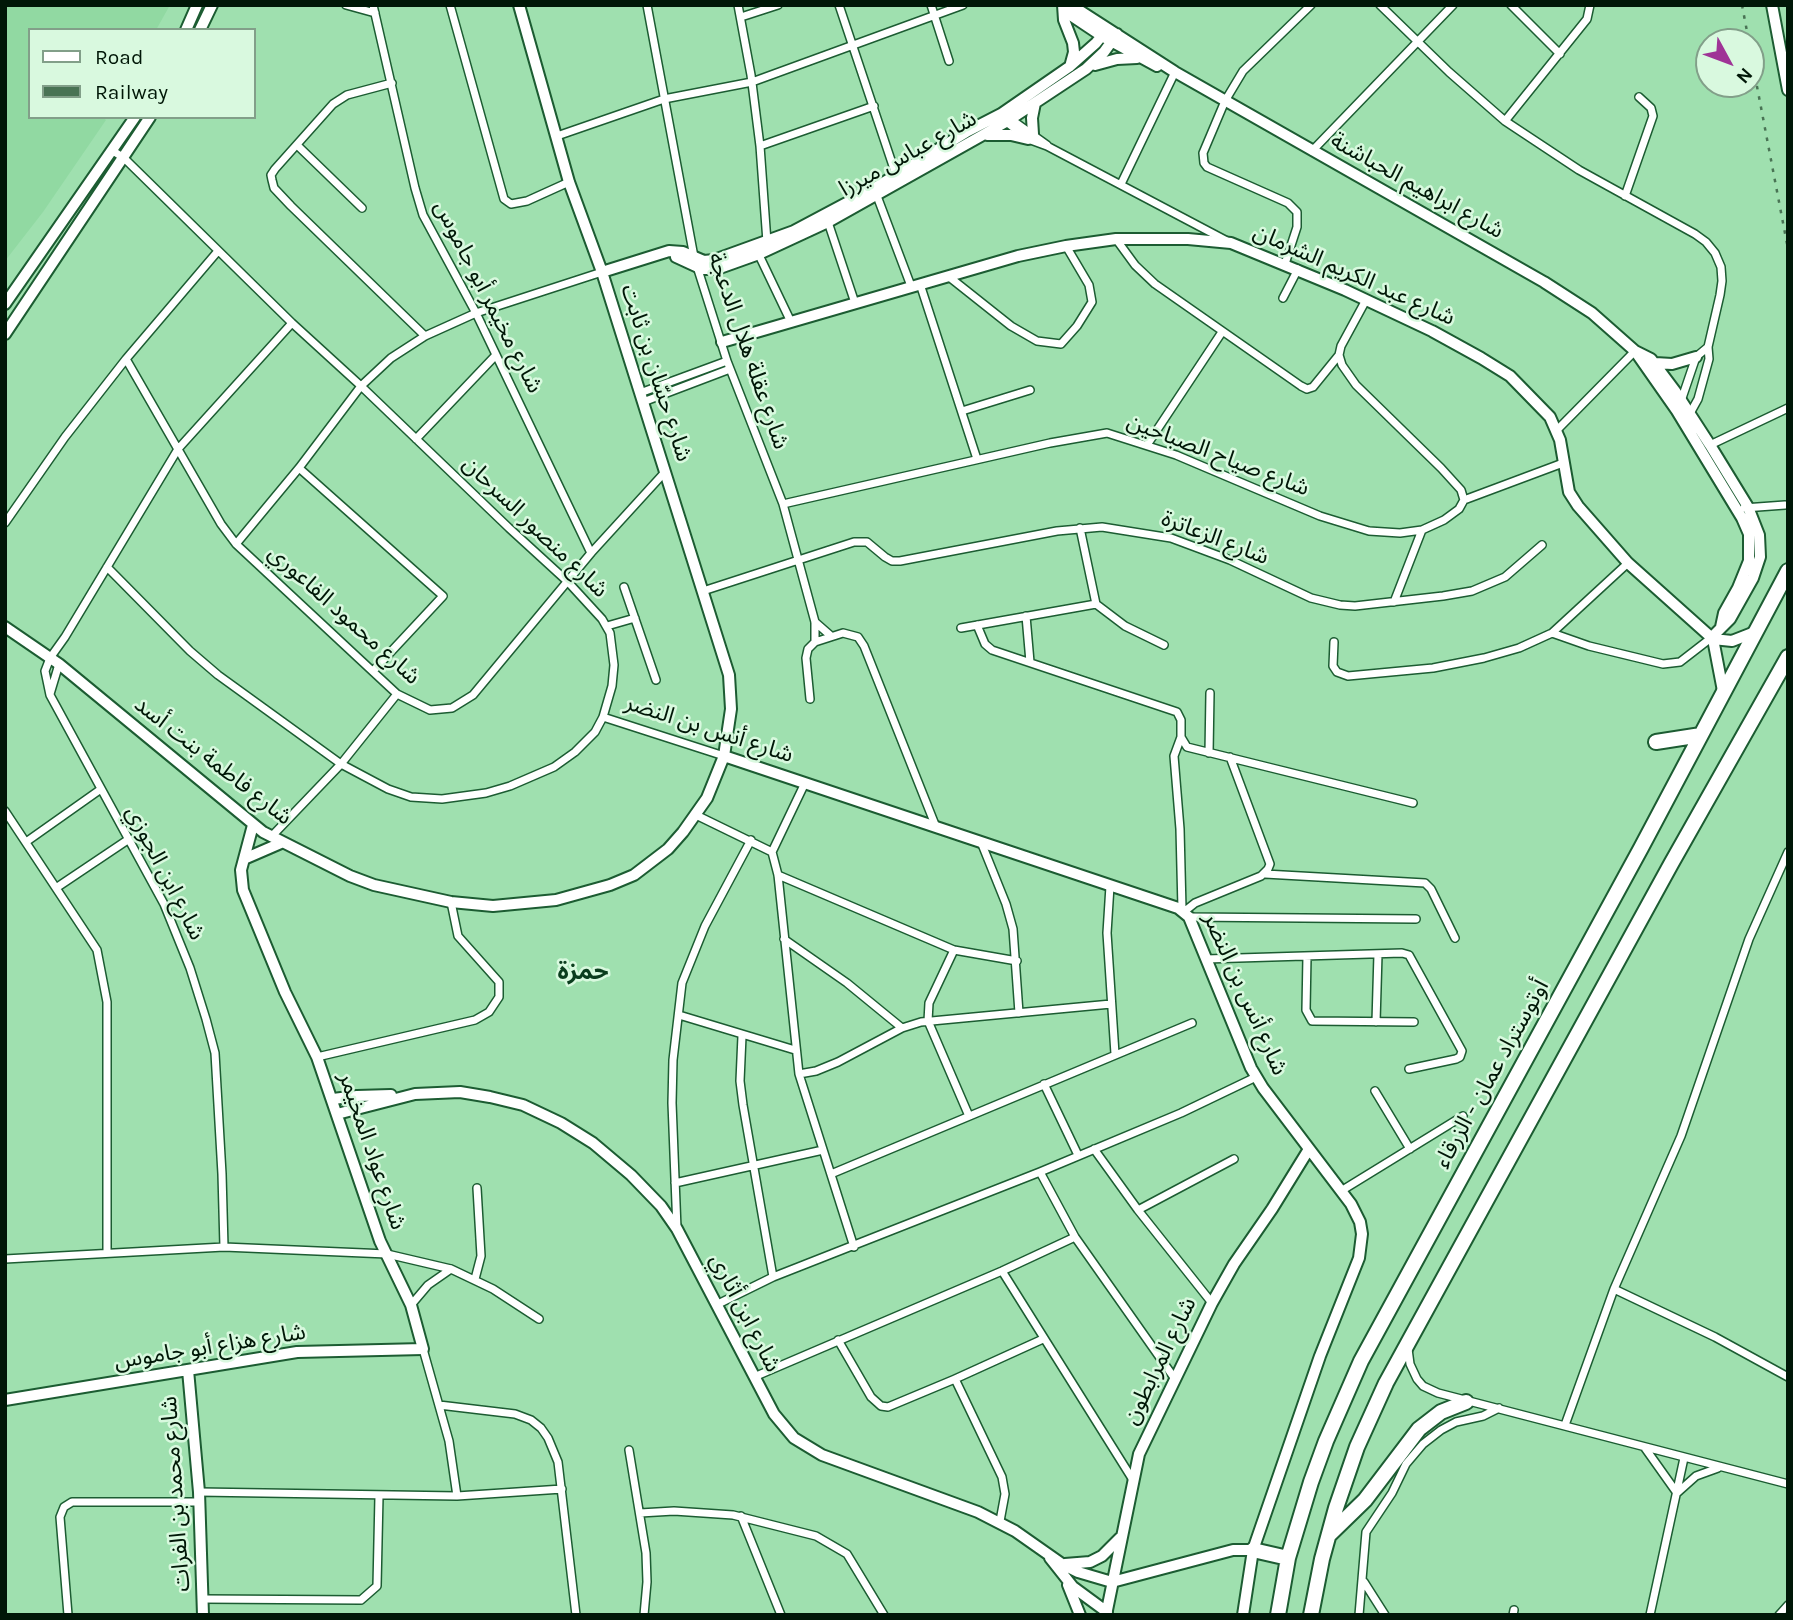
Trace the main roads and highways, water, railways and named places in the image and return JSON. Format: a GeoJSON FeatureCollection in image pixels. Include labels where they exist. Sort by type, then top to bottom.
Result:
{"type":"FeatureCollection","features":[{"type":"Feature","properties":{"kind":"highway","name":"أوتوستراد عمان - الزرقاء"},"geometry":{"type":"LineString","coordinates":[[1278,1615],[1297,1523],[1326,1441],[1361,1361],[1788,570]]}},
{"type":"Feature","properties":{"kind":"highway"},"geometry":{"type":"LineString","coordinates":[[1311,1615],[1328,1536],[1357,1447],[1407,1340],[1788,657]]}},
{"type":"Feature","properties":{"kind":"highway"},"geometry":{"type":"LineString","coordinates":[[1656,742],[1701,734]]}},
{"type":"Feature","properties":{"kind":"highway"},"geometry":{"type":"LineString","coordinates":[[1328,1536],[1365,1500],[1419,1429],[1441,1412],[1466,1402]]}},
{"type":"Feature","properties":{"kind":"highway"},"geometry":{"type":"LineString","coordinates":[[1252,1550],[1288,1558]]}},
{"type":"Feature","properties":{"kind":"railway"},"geometry":{"type":"LineString","coordinates":[[1742,5],[1746,28]]}},
{"type":"Feature","properties":{"kind":"railway"},"geometry":{"type":"LineString","coordinates":[[1759,98],[1788,249]]}},
{"type":"Feature","properties":{"kind":"district","name":"حمزة"},"geometry":{"type":"Point","coordinates":[583,972]}}]}
